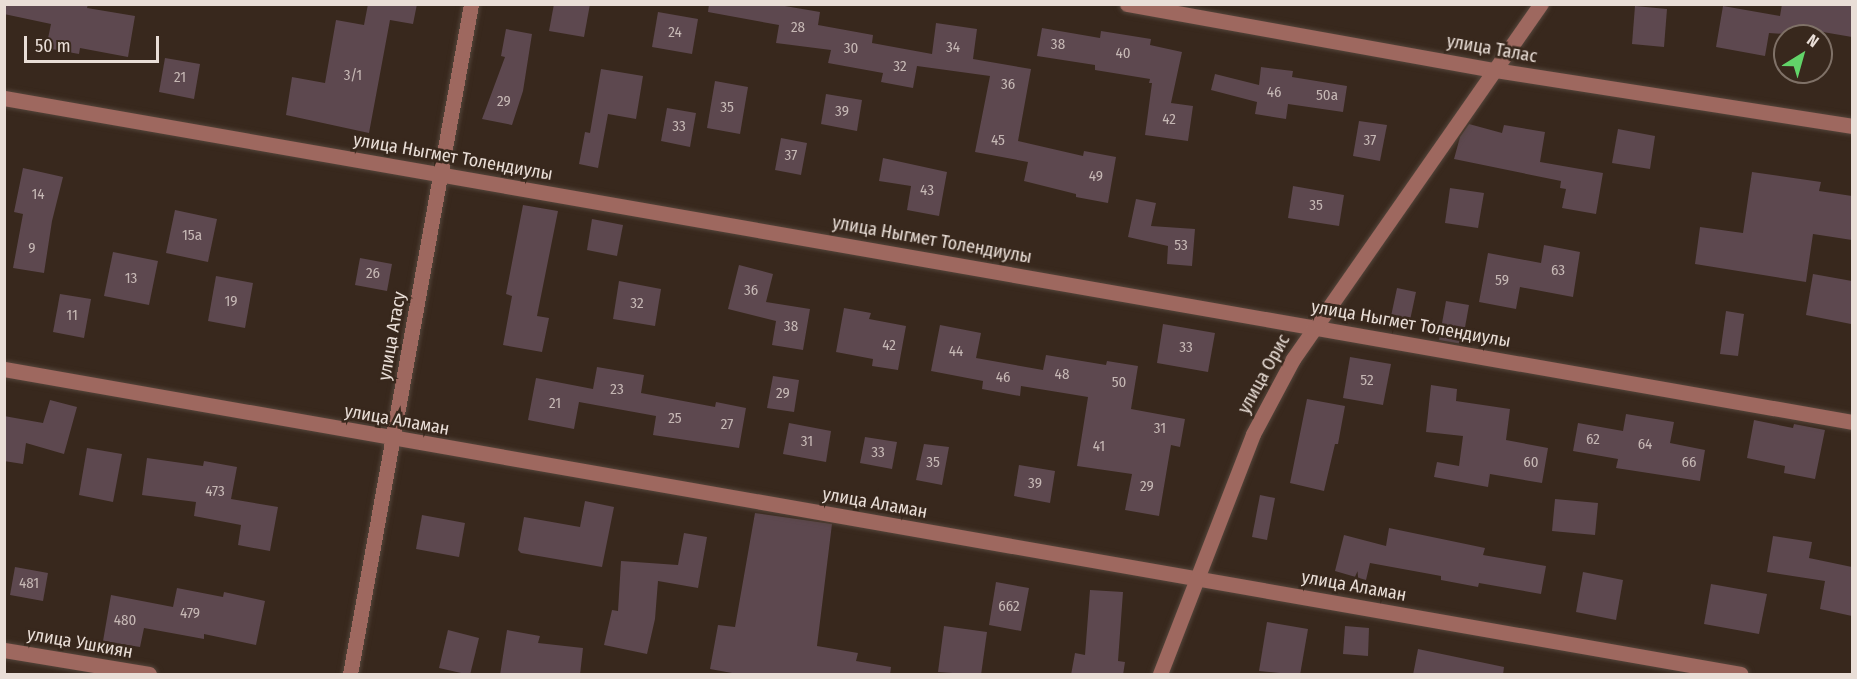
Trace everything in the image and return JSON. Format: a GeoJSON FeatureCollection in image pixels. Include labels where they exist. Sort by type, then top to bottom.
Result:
{"type":"FeatureCollection","features":[{"type":"Feature","properties":{"kind":"street","name":"улица Атасу"},"geometry":{"type":"LineString","coordinates":[[350,675],[471,4]]}},
{"type":"Feature","properties":{"kind":"street","name":"улица Талас"},"geometry":{"type":"LineString","coordinates":[[1127,4],[1495,70],[1852,126]]}},
{"type":"Feature","properties":{"kind":"street","name":"улица Орис"},"geometry":{"type":"LineString","coordinates":[[1160,675],[1253,434],[1293,359],[1541,4]]}},
{"type":"Feature","properties":{"kind":"street","name":"улица Ныгмет Толендиулы"},"geometry":{"type":"LineString","coordinates":[[4,98],[1852,422]]}},
{"type":"Feature","properties":{"kind":"street","name":"улица Аламан"},"geometry":{"type":"LineString","coordinates":[[4,369],[1740,675]]}},
{"type":"Feature","properties":{"kind":"street","name":"улица Ушкиян"},"geometry":{"type":"LineString","coordinates":[[4,650],[149,675]]}},
{"type":"Feature","properties":{"kind":"building"},"geometry":{"type":"Polygon","coordinates":[[[4,4],[88,4],[87,8],[135,16],[128,57],[80,48],[79,54],[46,48],[51,24],[4,14],[4,4]]]}},
{"type":"Feature","properties":{"kind":"building"},"geometry":{"type":"Polygon","coordinates":[[[368,4],[417,4],[413,24],[390,20],[369,133],[286,115],[292,77],[325,83],[336,20],[364,25],[368,4]]]}},
{"type":"Feature","properties":{"kind":"building"},"geometry":{"type":"Polygon","coordinates":[[[554,4],[590,4],[584,37],[549,31],[554,4]]]}},
{"type":"Feature","properties":{"kind":"building"},"geometry":{"type":"Polygon","coordinates":[[[709,4],[773,4],[820,12],[818,25],[873,35],[872,43],[932,54],[936,23],[977,29],[973,59],[1031,69],[1018,141],[1083,156],[1084,151],[1116,157],[1108,203],[1076,197],[1076,194],[1024,181],[1028,162],[975,152],[990,76],[917,66],[913,88],[881,82],[883,73],[828,63],[831,50],[776,43],[779,25],[708,12],[709,4]]]}},
{"type":"Feature","properties":{"kind":"building"},"geometry":{"type":"Polygon","coordinates":[[[1782,4],[1852,4],[1852,37],[1833,34],[1833,24],[1773,24],[1773,33],[1769,33],[1765,56],[1716,47],[1723,6],[1780,16],[1782,4]]]}},
{"type":"Feature","properties":{"kind":"building"},"geometry":{"type":"Polygon","coordinates":[[[1635,6],[1667,9],[1664,47],[1632,44],[1635,6]]]}},
{"type":"Feature","properties":{"kind":"building"},"geometry":{"type":"Polygon","coordinates":[[[658,12],[698,19],[692,54],[652,47],[658,12]]]}},
{"type":"Feature","properties":{"kind":"building"},"geometry":{"type":"Polygon","coordinates":[[[1042,28],[1100,38],[1101,31],[1151,39],[1150,45],[1182,52],[1171,103],[1193,106],[1188,141],[1145,135],[1152,83],[1149,83],[1150,79],[1095,70],[1095,65],[1037,56],[1042,28]]]}},
{"type":"Feature","properties":{"kind":"building"},"geometry":{"type":"Polygon","coordinates":[[[506,29],[532,34],[523,91],[512,125],[482,119],[505,57],[501,56],[506,29]]]}},
{"type":"Feature","properties":{"kind":"building"},"geometry":{"type":"Polygon","coordinates":[[[165,58],[200,64],[194,99],[159,92],[165,58]]]}},
{"type":"Feature","properties":{"kind":"building"},"geometry":{"type":"Polygon","coordinates":[[[1261,67],[1293,71],[1292,77],[1347,86],[1343,112],[1288,104],[1286,119],[1255,114],[1257,102],[1211,90],[1215,74],[1259,85],[1261,67]]]}},
{"type":"Feature","properties":{"kind":"building"},"geometry":{"type":"Polygon","coordinates":[[[601,69],[643,76],[636,119],[608,114],[598,168],[579,164],[585,132],[590,133],[601,69]]]}},
{"type":"Feature","properties":{"kind":"building"},"geometry":{"type":"Polygon","coordinates":[[[715,81],[748,87],[740,134],[707,128],[715,81]]]}},
{"type":"Feature","properties":{"kind":"building"},"geometry":{"type":"Polygon","coordinates":[[[826,94],[862,100],[857,131],[821,124],[826,94]]]}},
{"type":"Feature","properties":{"kind":"building"},"geometry":{"type":"Polygon","coordinates":[[[667,108],[696,113],[690,147],[661,141],[667,108]]]}},
{"type":"Feature","properties":{"kind":"building"},"geometry":{"type":"Polygon","coordinates":[[[1359,121],[1387,125],[1380,161],[1353,156],[1359,121]]]}},
{"type":"Feature","properties":{"kind":"building"},"geometry":{"type":"Polygon","coordinates":[[[1469,124],[1502,133],[1504,125],[1545,132],[1540,162],[1603,173],[1596,214],[1562,208],[1566,189],[1560,188],[1561,181],[1454,159],[1460,137],[1469,124]]]}},
{"type":"Feature","properties":{"kind":"building"},"geometry":{"type":"Polygon","coordinates":[[[1618,129],[1655,136],[1650,169],[1612,163],[1618,129]]]}},
{"type":"Feature","properties":{"kind":"building"},"geometry":{"type":"Polygon","coordinates":[[[781,138],[807,143],[801,175],[775,170],[781,138]]]}},
{"type":"Feature","properties":{"kind":"building"},"geometry":{"type":"Polygon","coordinates":[[[883,158],[947,172],[939,216],[907,210],[911,186],[879,181],[883,158]]]}},
{"type":"Feature","properties":{"kind":"building"},"geometry":{"type":"Polygon","coordinates":[[[23,168],[63,177],[52,221],[44,273],[13,268],[23,214],[14,212],[23,168]]]}},
{"type":"Feature","properties":{"kind":"building"},"geometry":{"type":"Polygon","coordinates":[[[1752,172],[1821,182],[1819,191],[1852,196],[1852,240],[1813,234],[1806,282],[1695,264],[1700,227],[1743,233],[1752,172]]]}},
{"type":"Feature","properties":{"kind":"building"},"geometry":{"type":"Polygon","coordinates":[[[1293,186],[1344,195],[1339,226],[1288,218],[1293,186]]]}},
{"type":"Feature","properties":{"kind":"building"},"geometry":{"type":"Polygon","coordinates":[[[1450,188],[1484,193],[1478,228],[1445,223],[1450,188]]]}},
{"type":"Feature","properties":{"kind":"building"},"geometry":{"type":"Polygon","coordinates":[[[1136,199],[1156,203],[1151,226],[1195,229],[1192,266],[1167,264],[1168,246],[1128,237],[1136,199]]]}},
{"type":"Feature","properties":{"kind":"building"},"geometry":{"type":"Polygon","coordinates":[[[523,205],[558,211],[537,316],[549,318],[542,352],[503,345],[512,296],[506,294],[523,205]]]}},
{"type":"Feature","properties":{"kind":"building"},"geometry":{"type":"Polygon","coordinates":[[[175,210],[217,219],[208,262],[166,253],[175,210]]]}},
{"type":"Feature","properties":{"kind":"building"},"geometry":{"type":"Polygon","coordinates":[[[592,219],[623,225],[617,256],[587,250],[592,219]]]}},
{"type":"Feature","properties":{"kind":"building"},"geometry":{"type":"Polygon","coordinates":[[[1544,245],[1580,252],[1573,297],[1520,287],[1516,309],[1479,302],[1488,253],[1541,263],[1544,245]]]}},
{"type":"Feature","properties":{"kind":"building"},"geometry":{"type":"Polygon","coordinates":[[[113,252],[158,261],[149,305],[104,296],[113,252]]]}},
{"type":"Feature","properties":{"kind":"building"},"geometry":{"type":"Polygon","coordinates":[[[360,258],[392,264],[387,291],[355,285],[360,258]]]}},
{"type":"Feature","properties":{"kind":"building"},"geometry":{"type":"Polygon","coordinates":[[[739,265],[773,274],[766,302],[810,309],[803,350],[772,345],[776,321],[728,309],[739,265]]]}},
{"type":"Feature","properties":{"kind":"building"},"geometry":{"type":"Polygon","coordinates":[[[1813,274],[1852,281],[1851,324],[1806,315],[1813,274]]]}},
{"type":"Feature","properties":{"kind":"building"},"geometry":{"type":"Polygon","coordinates":[[[216,276],[253,283],[245,328],[208,321],[216,276]]]}},
{"type":"Feature","properties":{"kind":"building"},"geometry":{"type":"Polygon","coordinates":[[[619,281],[661,289],[655,326],[613,319],[619,281]]]}},
{"type":"Feature","properties":{"kind":"building"},"geometry":{"type":"Polygon","coordinates":[[[1397,288],[1416,292],[1409,325],[1390,321],[1397,288]]]}},
{"type":"Feature","properties":{"kind":"building"},"geometry":{"type":"Polygon","coordinates":[[[60,294],[91,299],[84,338],[53,332],[60,294]]]}},
{"type":"Feature","properties":{"kind":"building"},"geometry":{"type":"Polygon","coordinates":[[[1446,301],[1469,305],[1462,344],[1439,340],[1446,301]]]}},
{"type":"Feature","properties":{"kind":"building"},"geometry":{"type":"Polygon","coordinates":[[[844,308],[871,313],[869,319],[906,326],[898,370],[872,366],[873,359],[836,352],[844,308]]]}},
{"type":"Feature","properties":{"kind":"building"},"geometry":{"type":"Polygon","coordinates":[[[1726,311],[1744,314],[1738,356],[1720,354],[1726,311]]]}},
{"type":"Feature","properties":{"kind":"building"},"geometry":{"type":"Polygon","coordinates":[[[1163,324],[1215,333],[1208,372],[1157,363],[1163,324]]]}},
{"type":"Feature","properties":{"kind":"building"},"geometry":{"type":"Polygon","coordinates":[[[940,325],[981,333],[976,358],[1043,370],[1046,355],[1106,365],[1107,361],[1138,366],[1131,409],[1185,419],[1180,447],[1171,445],[1159,516],[1125,510],[1132,474],[1077,466],[1088,397],[1021,386],[1020,396],[982,389],[983,381],[931,371],[940,325]]]}},
{"type":"Feature","properties":{"kind":"building"},"geometry":{"type":"Polygon","coordinates":[[[1350,357],[1391,364],[1383,405],[1343,398],[1350,357]]]}},
{"type":"Feature","properties":{"kind":"building"},"geometry":{"type":"Polygon","coordinates":[[[597,367],[644,375],[641,393],[715,407],[716,402],[746,408],[739,448],[653,435],[656,416],[579,402],[574,429],[528,420],[536,378],[593,389],[597,367]]]}},
{"type":"Feature","properties":{"kind":"building"},"geometry":{"type":"Polygon","coordinates":[[[773,376],[799,380],[794,412],[767,408],[773,376]]]}},
{"type":"Feature","properties":{"kind":"building"},"geometry":{"type":"Polygon","coordinates":[[[1431,385],[1457,389],[1456,401],[1510,409],[1506,440],[1548,448],[1542,483],[1490,474],[1488,487],[1434,477],[1437,462],[1459,466],[1463,436],[1426,432],[1431,385]]]}},
{"type":"Feature","properties":{"kind":"building"},"geometry":{"type":"Polygon","coordinates":[[[1307,399],[1345,406],[1338,444],[1335,444],[1324,491],[1290,483],[1307,399]]]}},
{"type":"Feature","properties":{"kind":"building"},"geometry":{"type":"Polygon","coordinates":[[[50,400],[77,407],[64,454],[26,443],[23,464],[4,461],[4,416],[43,423],[50,400]]]}},
{"type":"Feature","properties":{"kind":"building"},"geometry":{"type":"Polygon","coordinates":[[[1626,414],[1674,422],[1670,443],[1705,450],[1700,481],[1616,468],[1618,459],[1573,451],[1578,423],[1623,431],[1626,414]]]}},
{"type":"Feature","properties":{"kind":"building"},"geometry":{"type":"Polygon","coordinates":[[[1754,420],[1793,428],[1794,424],[1825,430],[1815,479],[1784,473],[1785,466],[1747,458],[1754,420]]]}},
{"type":"Feature","properties":{"kind":"building"},"geometry":{"type":"Polygon","coordinates":[[[789,423],[831,431],[826,462],[783,454],[789,423]]]}},
{"type":"Feature","properties":{"kind":"building"},"geometry":{"type":"Polygon","coordinates":[[[865,437],[897,442],[892,469],[860,463],[865,437]]]}},
{"type":"Feature","properties":{"kind":"building"},"geometry":{"type":"Polygon","coordinates":[[[924,444],[949,447],[942,485],[916,480],[924,444]]]}},
{"type":"Feature","properties":{"kind":"building"},"geometry":{"type":"Polygon","coordinates":[[[87,448],[122,454],[113,502],[79,495],[87,448]]]}},
{"type":"Feature","properties":{"kind":"building"},"geometry":{"type":"Polygon","coordinates":[[[147,458],[203,466],[204,461],[237,467],[231,499],[278,507],[270,551],[238,545],[241,525],[194,516],[196,502],[142,495],[147,458]]]}},
{"type":"Feature","properties":{"kind":"building"},"geometry":{"type":"Polygon","coordinates":[[[1019,465],[1055,471],[1050,503],[1014,496],[1019,465]]]}},
{"type":"Feature","properties":{"kind":"building"},"geometry":{"type":"Polygon","coordinates":[[[1260,495],[1275,498],[1267,540],[1252,537],[1260,495]]]}},
{"type":"Feature","properties":{"kind":"building"},"geometry":{"type":"Polygon","coordinates":[[[1555,499],[1598,503],[1595,535],[1552,531],[1555,499]]]}},
{"type":"Feature","properties":{"kind":"building"},"geometry":{"type":"Polygon","coordinates":[[[585,501],[614,507],[602,567],[521,553],[518,550],[524,517],[580,527],[585,501]]]}},
{"type":"Feature","properties":{"kind":"building"},"geometry":{"type":"Polygon","coordinates":[[[755,513],[832,524],[817,646],[858,653],[856,661],[891,667],[890,675],[743,675],[710,669],[718,625],[735,627],[755,513]]]}},
{"type":"Feature","properties":{"kind":"building"},"geometry":{"type":"Polygon","coordinates":[[[422,515],[465,523],[459,557],[416,549],[422,515]]]}},
{"type":"Feature","properties":{"kind":"building"},"geometry":{"type":"Polygon","coordinates":[[[1389,528],[1485,548],[1483,555],[1546,566],[1541,594],[1479,583],[1478,587],[1441,580],[1441,576],[1370,563],[1366,580],[1335,571],[1344,535],[1386,546],[1389,528]]]}},
{"type":"Feature","properties":{"kind":"building"},"geometry":{"type":"Polygon","coordinates":[[[684,533],[707,537],[698,588],[658,581],[655,619],[647,654],[604,645],[612,610],[618,611],[621,561],[678,565],[684,533]]]}},
{"type":"Feature","properties":{"kind":"building"},"geometry":{"type":"Polygon","coordinates":[[[1773,536],[1812,542],[1809,558],[1852,567],[1852,616],[1820,609],[1825,581],[1767,572],[1773,536]]]}},
{"type":"Feature","properties":{"kind":"building"},"geometry":{"type":"Polygon","coordinates":[[[15,567],[48,573],[43,601],[10,595],[15,567]]]}},
{"type":"Feature","properties":{"kind":"building"},"geometry":{"type":"Polygon","coordinates":[[[1583,572],[1623,580],[1616,620],[1576,612],[1583,572]]]}},
{"type":"Feature","properties":{"kind":"building"},"geometry":{"type":"Polygon","coordinates":[[[996,582],[1029,588],[1021,631],[989,625],[996,582]]]}},
{"type":"Feature","properties":{"kind":"building"},"geometry":{"type":"Polygon","coordinates":[[[1711,584],[1767,594],[1759,634],[1704,624],[1711,584]]]}},
{"type":"Feature","properties":{"kind":"building"},"geometry":{"type":"Polygon","coordinates":[[[177,588],[223,597],[224,592],[265,601],[256,645],[204,634],[204,639],[144,628],[140,647],[103,641],[111,595],[173,607],[177,588]]]}},
{"type":"Feature","properties":{"kind":"building"},"geometry":{"type":"Polygon","coordinates":[[[1090,590],[1123,592],[1118,661],[1125,662],[1123,675],[1071,675],[1075,653],[1085,655],[1090,590]]]}},
{"type":"Feature","properties":{"kind":"building"},"geometry":{"type":"Polygon","coordinates":[[[1267,622],[1308,629],[1300,675],[1259,671],[1267,622]]]}},
{"type":"Feature","properties":{"kind":"building"},"geometry":{"type":"Polygon","coordinates":[[[944,626],[987,632],[981,675],[938,672],[944,626]]]}},
{"type":"Feature","properties":{"kind":"building"},"geometry":{"type":"Polygon","coordinates":[[[1345,626],[1369,628],[1368,656],[1343,654],[1345,626]]]}},
{"type":"Feature","properties":{"kind":"building"},"geometry":{"type":"Polygon","coordinates":[[[448,630],[479,638],[470,675],[439,668],[448,630]]]}},
{"type":"Feature","properties":{"kind":"building"},"geometry":{"type":"Polygon","coordinates":[[[507,630],[540,636],[538,643],[583,648],[580,675],[500,675],[507,630]]]}},
{"type":"Feature","properties":{"kind":"building"},"geometry":{"type":"Polygon","coordinates":[[[1418,649],[1504,667],[1503,675],[1413,675],[1418,649]]]}}]}
